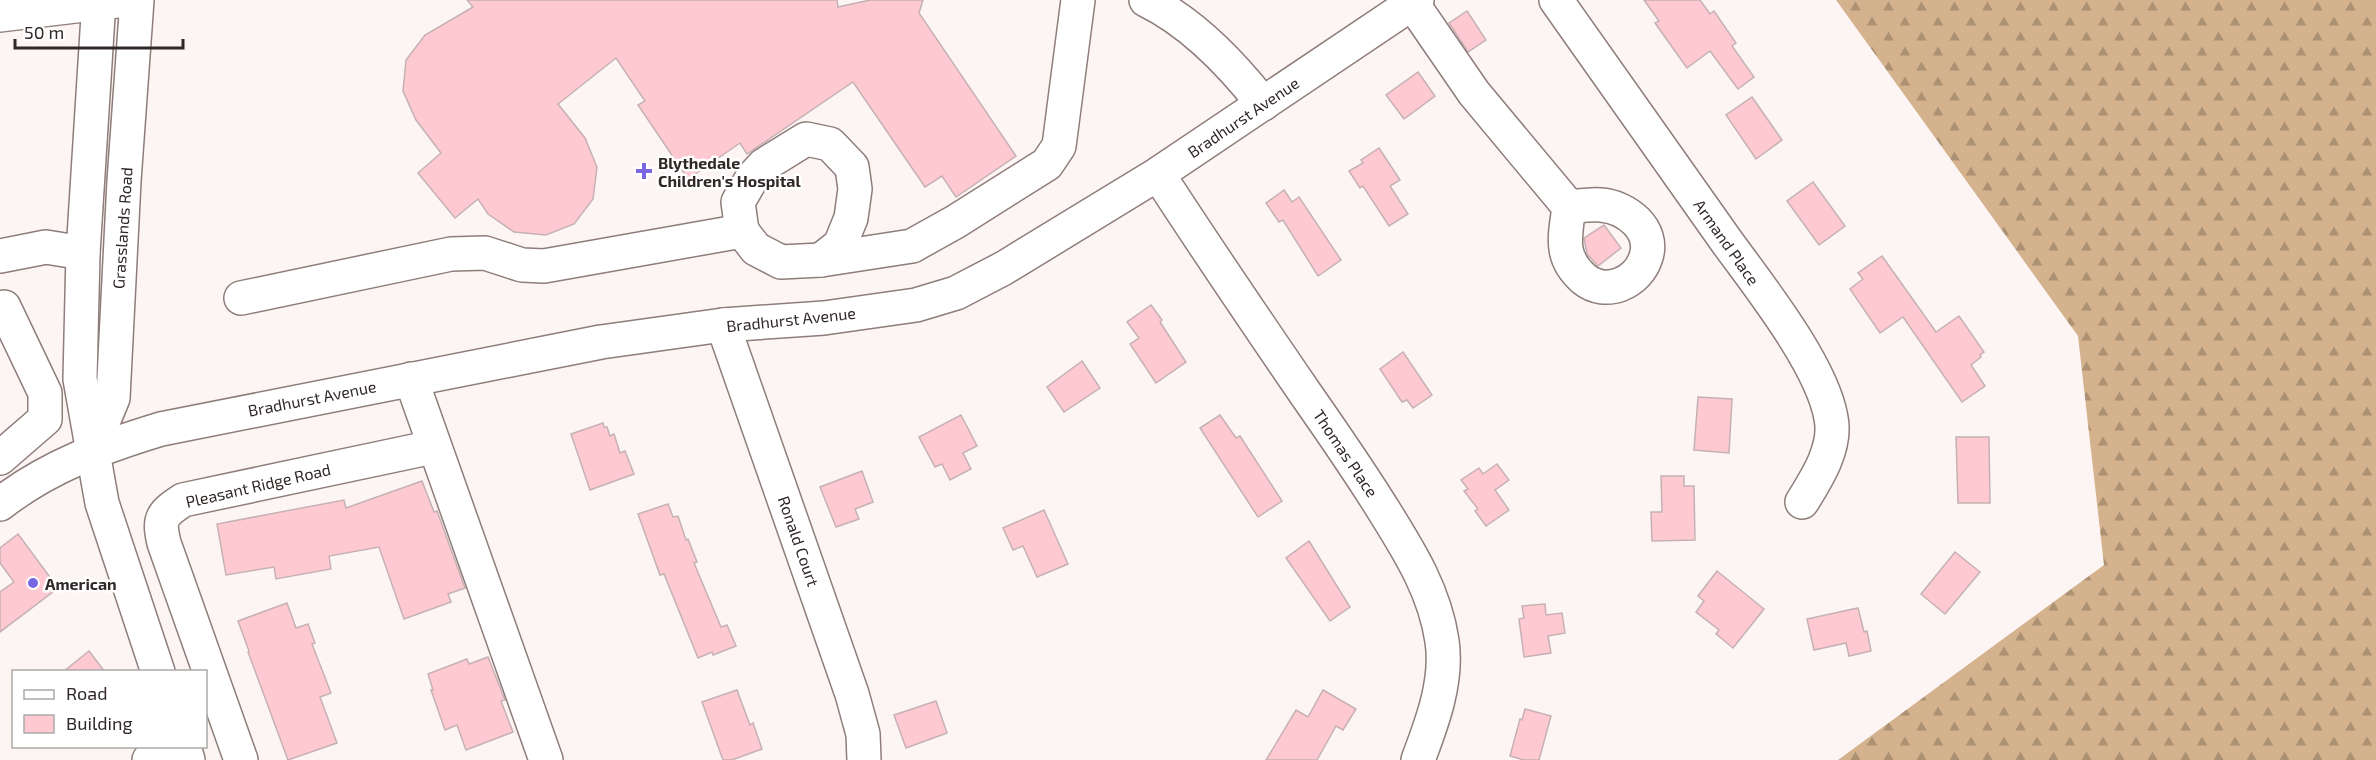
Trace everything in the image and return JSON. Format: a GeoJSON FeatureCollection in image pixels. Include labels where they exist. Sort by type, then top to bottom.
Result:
{"type":"FeatureCollection","features":[{"type":"Feature","properties":{"kind":"main road","name":"Grasslands Road"},"geometry":{"type":"LineString","coordinates":[[91,451],[113,398],[124,180],[137,0]]}},
{"type":"Feature","properties":{"kind":"main road"},"geometry":{"type":"LineString","coordinates":[[821,260],[840,244],[851,218],[855,189],[852,167],[830,144],[806,139],[765,165],[752,178],[738,202],[742,231],[756,249],[781,262],[821,260],[912,246],[955,222],[1047,164],[1059,146],[1078,0]]}},
{"type":"Feature","properties":{"kind":"main road"},"geometry":{"type":"LineString","coordinates":[[1146,0],[1163,8],[1197,33],[1240,75],[1263,104]]}},
{"type":"Feature","properties":{"kind":"main road","name":"Armand Place"},"geometry":{"type":"LineString","coordinates":[[1556,0],[1760,288],[1812,369],[1824,393],[1831,417],[1832,432],[1827,454],[1802,502]]}},
{"type":"Feature","properties":{"kind":"main road"},"geometry":{"type":"LineString","coordinates":[[0,15],[108,2],[83,253],[80,379],[102,503],[157,670]]}},
{"type":"Feature","properties":{"kind":"main road"},"geometry":{"type":"LineString","coordinates":[[1415,2],[1474,93],[1569,207]]}},
{"type":"Feature","properties":{"kind":"main road","name":"Bradhurst Avenue"},"geometry":{"type":"LineString","coordinates":[[0,504],[39,477],[91,451],[161,429],[601,342],[723,325],[824,318],[916,304],[956,292],[1004,268],[1158,174],[1415,2]]}},
{"type":"Feature","properties":{"kind":"main road","name":"Thomas Place"},"geometry":{"type":"LineString","coordinates":[[1158,174],[1218,267],[1362,475],[1425,579],[1437,614],[1443,643],[1444,672],[1429,731],[1418,760]]}},
{"type":"Feature","properties":{"kind":"main road"},"geometry":{"type":"LineString","coordinates":[[241,298],[451,254],[485,253],[522,265],[544,266],[742,231]]}},
{"type":"Feature","properties":{"kind":"main road"},"geometry":{"type":"LineString","coordinates":[[0,256],[46,247],[83,253]]}},
{"type":"Feature","properties":{"kind":"main road"},"geometry":{"type":"LineString","coordinates":[[0,308],[4,307],[45,393],[45,419],[0,458]]}},
{"type":"Feature","properties":{"kind":"main road","name":"Ronald Court"},"geometry":{"type":"LineString","coordinates":[[723,325],[852,694],[863,734],[864,760]]}},
{"type":"Feature","properties":{"kind":"main road"},"geometry":{"type":"LineString","coordinates":[[411,379],[433,447],[546,760]]}},
{"type":"Feature","properties":{"kind":"main road","name":"Pleasant Ridge Road"},"geometry":{"type":"LineString","coordinates":[[200,670],[160,526],[166,511],[183,500],[433,447]]}},
{"type":"Feature","properties":{"kind":"main road","name":"Pleasant Ridge Road"},"geometry":{"type":"LineString","coordinates":[[207,696],[217,731],[241,760]]}},
{"type":"Feature","properties":{"kind":"main road"},"geometry":{"type":"LineString","coordinates":[[149,760],[174,748]]}},
{"type":"Feature","properties":{"kind":"green space"},"geometry":{"type":"Polygon","coordinates":[[[1836,0],[2376,0],[2376,760],[1838,760],[2104,565],[2078,336],[1836,0]]]}},
{"type":"Feature","properties":{"kind":"building"},"geometry":{"type":"Polygon","coordinates":[[[467,0],[837,0],[838,7],[870,0],[923,0],[919,13],[1016,156],[956,197],[942,176],[925,187],[853,82],[747,154],[740,143],[688,179],[638,105],[645,101],[616,58],[558,104],[585,138],[597,167],[593,199],[574,224],[546,235],[514,232],[488,214],[478,199],[455,218],[418,173],[441,153],[416,120],[403,91],[406,60],[425,35],[473,7],[467,0]]]}},
{"type":"Feature","properties":{"kind":"building"},"geometry":{"type":"Polygon","coordinates":[[[1644,0],[1700,0],[1710,14],[1714,11],[1736,43],[1732,46],[1754,77],[1738,89],[1710,51],[1687,68],[1655,23],[1659,21],[1644,0]]]}},
{"type":"Feature","properties":{"kind":"building"},"geometry":{"type":"Polygon","coordinates":[[[1467,11],[1486,40],[1468,52],[1449,23],[1467,11]]]}},
{"type":"Feature","properties":{"kind":"building"},"geometry":{"type":"Polygon","coordinates":[[[1418,72],[1435,96],[1404,119],[1386,95],[1418,72]]]}},
{"type":"Feature","properties":{"kind":"building"},"geometry":{"type":"Polygon","coordinates":[[[1752,97],[1782,140],[1756,159],[1726,115],[1752,97]]]}},
{"type":"Feature","properties":{"kind":"building"},"geometry":{"type":"Polygon","coordinates":[[[1379,148],[1400,180],[1390,186],[1408,214],[1389,226],[1363,186],[1360,188],[1349,171],[1363,163],[1361,160],[1379,148]]]}},
{"type":"Feature","properties":{"kind":"building"},"geometry":{"type":"Polygon","coordinates":[[[1813,182],[1845,226],[1819,245],[1787,201],[1813,182]]]}},
{"type":"Feature","properties":{"kind":"building"},"geometry":{"type":"Polygon","coordinates":[[[1284,190],[1292,202],[1299,197],[1341,260],[1318,276],[1283,220],[1279,222],[1266,203],[1284,190]]]}},
{"type":"Feature","properties":{"kind":"building"},"geometry":{"type":"Polygon","coordinates":[[[1604,225],[1621,248],[1598,266],[1587,254],[1584,238],[1604,225]]]}},
{"type":"Feature","properties":{"kind":"building"},"geometry":{"type":"Polygon","coordinates":[[[1882,256],[1936,332],[1959,316],[1984,352],[1971,365],[1985,386],[1962,402],[1903,317],[1880,333],[1850,289],[1863,279],[1858,273],[1882,256]]]}},
{"type":"Feature","properties":{"kind":"building"},"geometry":{"type":"Polygon","coordinates":[[[1151,305],[1186,362],[1156,383],[1130,344],[1139,338],[1127,322],[1151,305]]]}},
{"type":"Feature","properties":{"kind":"building"},"geometry":{"type":"Polygon","coordinates":[[[1403,352],[1432,395],[1413,408],[1407,400],[1402,402],[1380,369],[1403,352]]]}},
{"type":"Feature","properties":{"kind":"building"},"geometry":{"type":"Polygon","coordinates":[[[1082,361],[1100,388],[1064,412],[1047,387],[1082,361]]]}},
{"type":"Feature","properties":{"kind":"building"},"geometry":{"type":"Polygon","coordinates":[[[1698,397],[1732,399],[1729,453],[1694,450],[1698,397]]]}},
{"type":"Feature","properties":{"kind":"building"},"geometry":{"type":"Polygon","coordinates":[[[961,415],[977,446],[963,453],[971,469],[950,480],[942,464],[935,467],[919,437],[961,415]]]}},
{"type":"Feature","properties":{"kind":"building"},"geometry":{"type":"Polygon","coordinates":[[[1220,415],[1236,438],[1240,436],[1282,501],[1258,517],[1200,428],[1220,415]]]}},
{"type":"Feature","properties":{"kind":"building"},"geometry":{"type":"Polygon","coordinates":[[[603,423],[610,436],[614,434],[620,453],[625,451],[634,474],[590,490],[571,434],[603,423]]]}},
{"type":"Feature","properties":{"kind":"building"},"geometry":{"type":"Polygon","coordinates":[[[1956,437],[1989,437],[1990,503],[1958,503],[1956,437]]]}},
{"type":"Feature","properties":{"kind":"building"},"geometry":{"type":"Polygon","coordinates":[[[1497,464],[1509,480],[1495,490],[1509,510],[1486,526],[1475,511],[1478,509],[1464,491],[1468,489],[1461,480],[1479,468],[1483,474],[1497,464]]]}},
{"type":"Feature","properties":{"kind":"building"},"geometry":{"type":"Polygon","coordinates":[[[862,471],[873,502],[855,509],[859,519],[836,527],[820,487],[862,471]]]}},
{"type":"Feature","properties":{"kind":"building"},"geometry":{"type":"Polygon","coordinates":[[[1661,476],[1684,476],[1684,486],[1694,486],[1695,540],[1652,541],[1651,512],[1662,512],[1661,476]]]}},
{"type":"Feature","properties":{"kind":"building"},"geometry":{"type":"Polygon","coordinates":[[[422,481],[434,512],[437,511],[465,588],[448,594],[451,602],[404,619],[379,547],[329,556],[331,569],[276,579],[274,567],[226,575],[217,524],[344,500],[346,508],[422,481]]]}},
{"type":"Feature","properties":{"kind":"building"},"geometry":{"type":"Polygon","coordinates":[[[668,504],[673,517],[678,516],[686,540],[688,539],[697,562],[694,563],[721,627],[727,625],[736,646],[713,655],[712,652],[698,658],[664,574],[660,575],[638,514],[668,504]]]}},
{"type":"Feature","properties":{"kind":"building"},"geometry":{"type":"Polygon","coordinates":[[[1044,510],[1068,564],[1037,577],[1023,546],[1013,550],[1003,528],[1044,510]]]}},
{"type":"Feature","properties":{"kind":"building","name":"American"},"geometry":{"type":"Polygon","coordinates":[[[18,534],[58,588],[0,632],[0,592],[14,582],[0,563],[0,548],[18,534]]]}},
{"type":"Feature","properties":{"kind":"building"},"geometry":{"type":"Polygon","coordinates":[[[1309,541],[1350,607],[1330,621],[1286,558],[1309,541]]]}},
{"type":"Feature","properties":{"kind":"building"},"geometry":{"type":"Polygon","coordinates":[[[1955,552],[1980,572],[1945,614],[1921,594],[1955,552]]]}},
{"type":"Feature","properties":{"kind":"building"},"geometry":{"type":"Polygon","coordinates":[[[1717,571],[1764,609],[1733,648],[1716,634],[1719,630],[1696,612],[1704,601],[1698,596],[1717,571]]]}},
{"type":"Feature","properties":{"kind":"building"},"geometry":{"type":"Polygon","coordinates":[[[287,603],[296,628],[308,624],[315,643],[312,644],[331,693],[320,697],[337,743],[288,760],[238,621],[287,603]]]}},
{"type":"Feature","properties":{"kind":"building"},"geometry":{"type":"Polygon","coordinates":[[[1545,604],[1546,615],[1562,613],[1565,633],[1548,636],[1551,653],[1524,657],[1519,619],[1524,618],[1522,606],[1545,604]]]}},
{"type":"Feature","properties":{"kind":"building"},"geometry":{"type":"Polygon","coordinates":[[[1858,608],[1864,632],[1867,631],[1871,651],[1849,656],[1846,643],[1814,650],[1807,619],[1858,608]]]}},
{"type":"Feature","properties":{"kind":"building"},"geometry":{"type":"Polygon","coordinates":[[[89,651],[103,670],[65,670],[89,651]]]}},
{"type":"Feature","properties":{"kind":"building"},"geometry":{"type":"Polygon","coordinates":[[[488,657],[505,700],[501,701],[513,732],[466,750],[457,725],[445,730],[428,674],[467,659],[469,664],[488,657]]]}},
{"type":"Feature","properties":{"kind":"building"},"geometry":{"type":"Polygon","coordinates":[[[737,690],[750,725],[753,723],[762,749],[732,760],[723,760],[702,702],[737,690]]]}},
{"type":"Feature","properties":{"kind":"building"},"geometry":{"type":"Polygon","coordinates":[[[1323,690],[1356,709],[1343,730],[1336,726],[1317,760],[1266,760],[1296,710],[1308,717],[1323,690]]]}},
{"type":"Feature","properties":{"kind":"building"},"geometry":{"type":"Polygon","coordinates":[[[936,701],[947,733],[906,748],[894,715],[936,701]]]}},
{"type":"Feature","properties":{"kind":"building"},"geometry":{"type":"Polygon","coordinates":[[[1525,709],[1551,716],[1539,760],[1524,760],[1510,756],[1525,709]]]}},
{"type":"Feature","properties":{"kind":"place","name":"Blythedale Children's Hospital"},"geometry":{"type":"Point","coordinates":[644,171]}},
{"type":"Feature","properties":{"kind":"place","name":"American"},"geometry":{"type":"Point","coordinates":[33,583]}}]}
